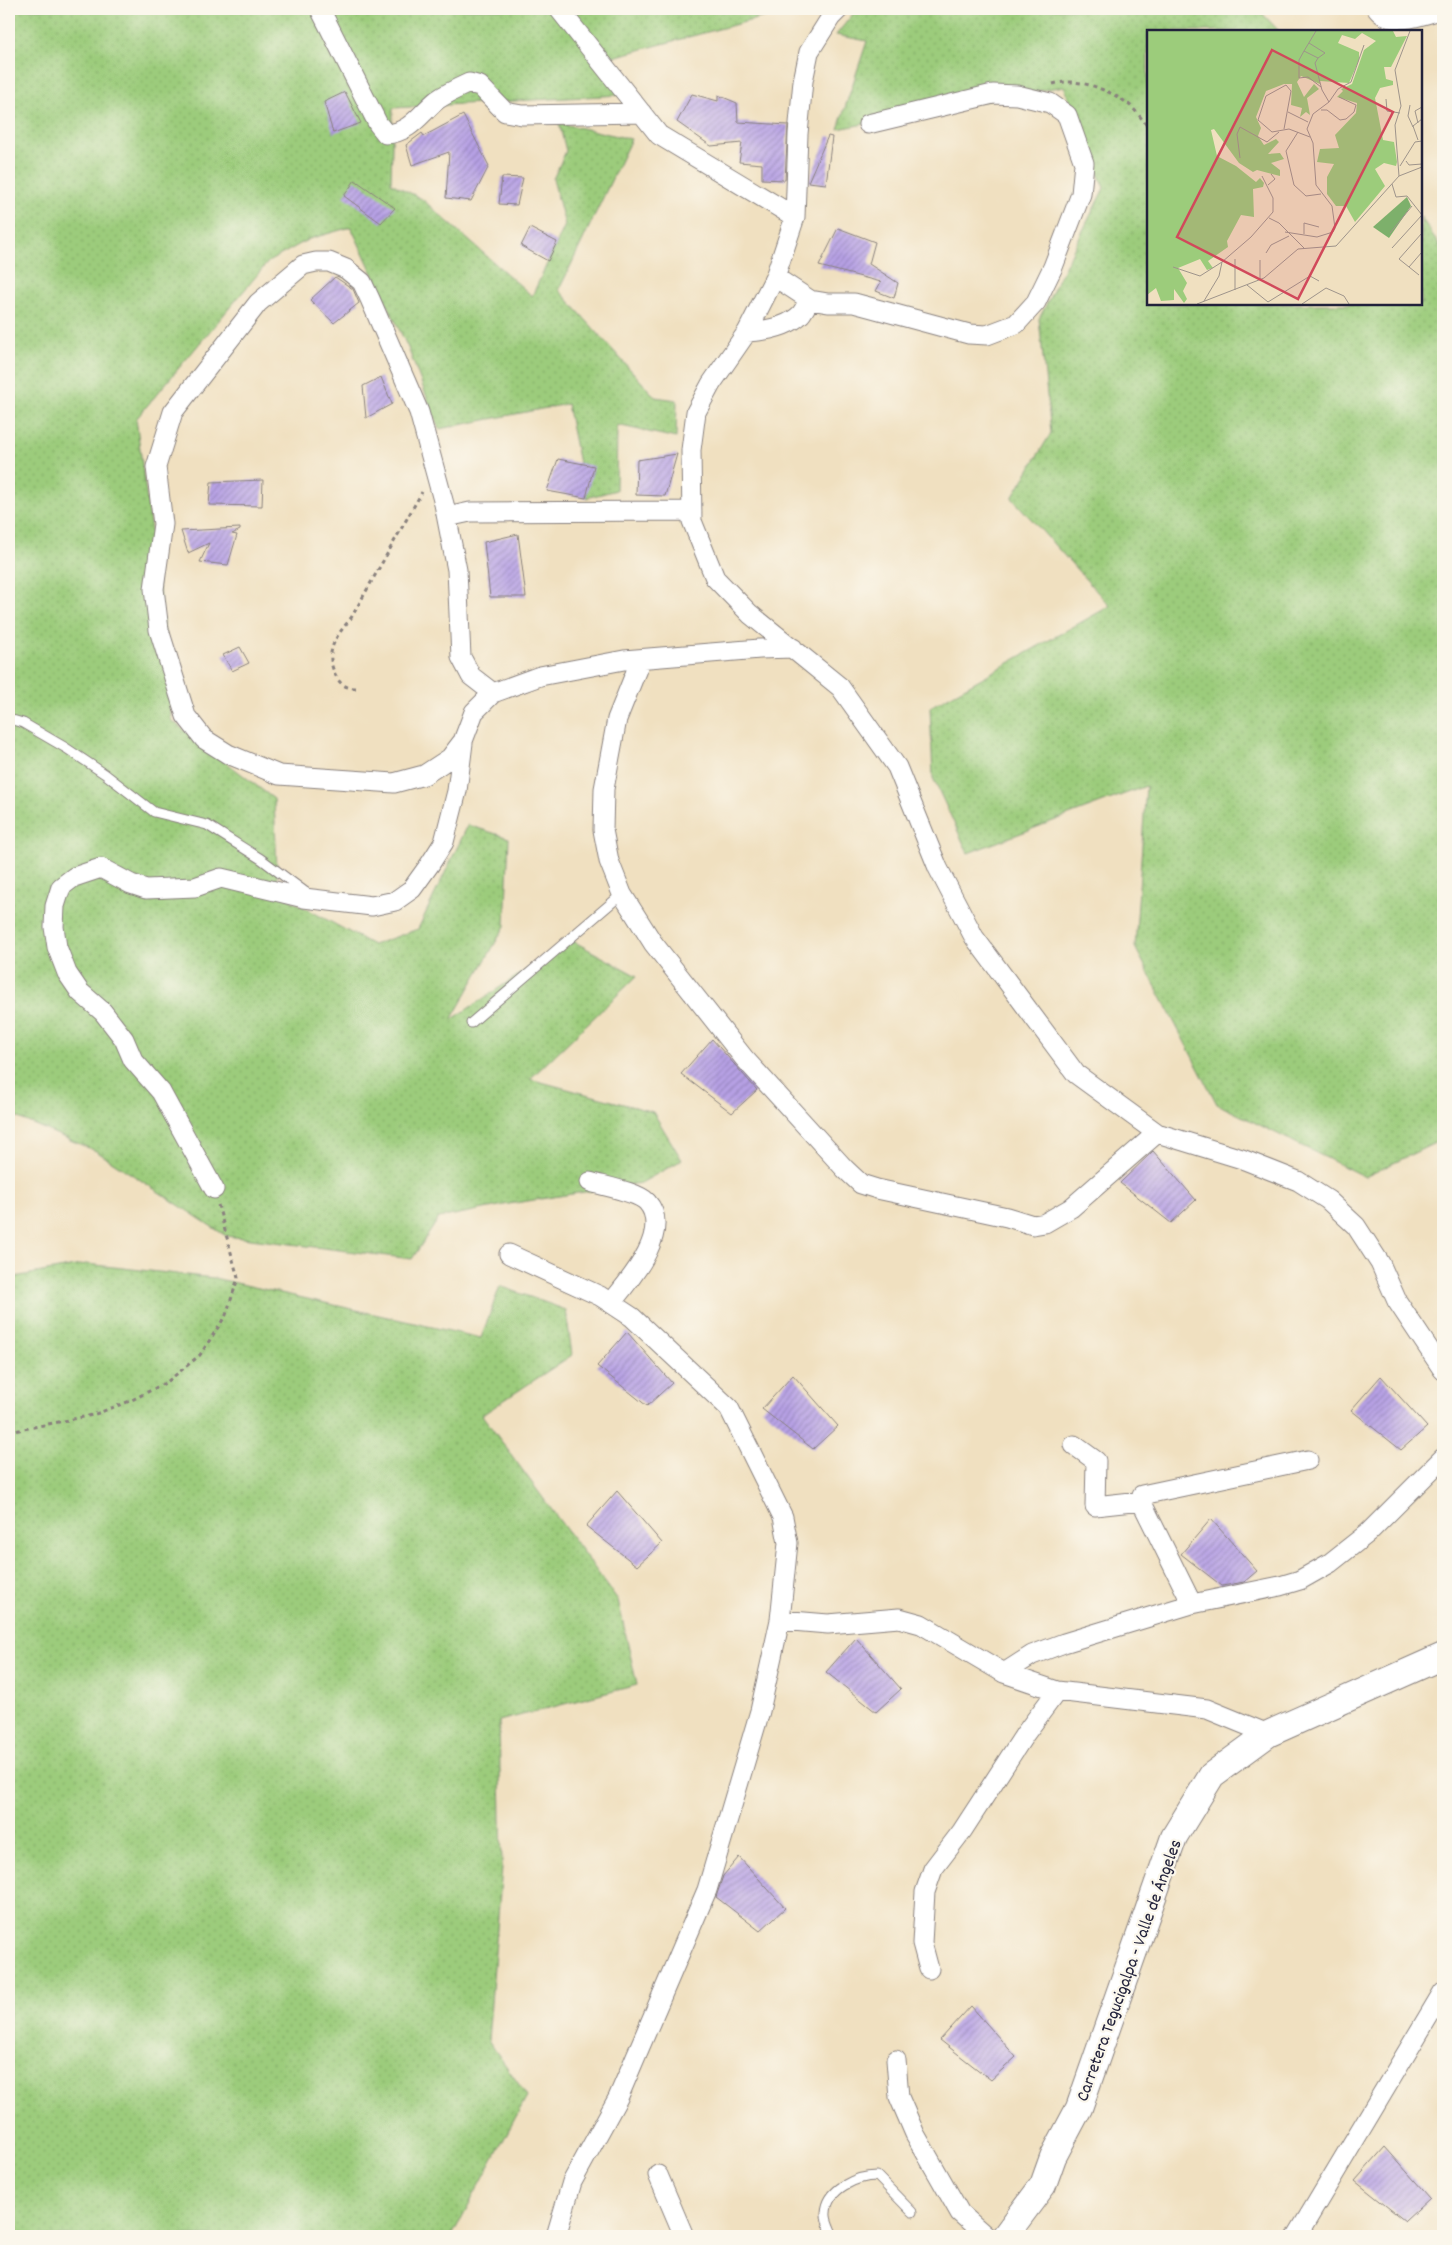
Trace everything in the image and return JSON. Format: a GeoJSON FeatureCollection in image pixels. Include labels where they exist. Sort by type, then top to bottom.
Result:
{"type":"FeatureCollection","features":[{"type":"Feature","properties":{"kind":"main road","name":"Carretera Tegucigalpa - Valle de Ángeles"},"geometry":{"type":"LineString","coordinates":[[1005,2236],[1043,2184],[1053,2157],[1079,2108],[1174,1837],[1212,1775],[1268,1734],[1443,1656]]}},
{"type":"Feature","properties":{"kind":"street"},"geometry":{"type":"LineString","coordinates":[[320,9],[378,124],[386,134],[397,134],[418,119],[437,100],[469,83],[480,86],[505,112],[522,115],[642,114]]}},
{"type":"Feature","properties":{"kind":"street"},"geometry":{"type":"LineString","coordinates":[[559,9],[659,135],[669,143],[795,216]]}},
{"type":"Feature","properties":{"kind":"street"},"geometry":{"type":"LineString","coordinates":[[839,9],[831,16],[809,52],[798,134],[795,216],[775,277],[747,332],[711,384],[696,412],[691,450],[692,520],[715,578],[750,614],[840,687],[897,767],[938,868],[974,937],[1076,1074],[1157,1134],[1242,1159],[1298,1181],[1328,1200],[1356,1226],[1380,1262],[1397,1301],[1443,1370]]}},
{"type":"Feature","properties":{"kind":"street"},"geometry":{"type":"LineString","coordinates":[[1377,9],[1381,14],[1391,19],[1415,17],[1442,9]]}},
{"type":"Feature","properties":{"kind":"street"},"geometry":{"type":"LineString","coordinates":[[775,277],[810,300],[828,303],[854,303],[969,334],[987,335],[1016,324],[1036,302],[1053,267],[1081,194],[1084,163],[1067,115],[1050,103],[1016,95],[992,94],[868,124]]}},
{"type":"Feature","properties":{"kind":"street"},"geometry":{"type":"LineString","coordinates":[[463,741],[450,758],[424,775],[394,783],[279,775],[228,754],[204,739],[186,716],[160,630],[154,588],[162,524],[156,467],[173,412],[258,303],[303,265],[329,262],[346,269],[362,282],[419,412],[438,480],[457,570],[461,657],[471,676],[493,693]]}},
{"type":"Feature","properties":{"kind":"street"},"geometry":{"type":"LineString","coordinates":[[747,332],[763,331],[783,324],[800,314],[810,300]]}},
{"type":"Feature","properties":{"kind":"street"},"geometry":{"type":"LineString","coordinates":[[447,517],[470,512],[692,511]]}},
{"type":"Feature","properties":{"kind":"street"},"geometry":{"type":"LineString","coordinates":[[214,1189],[161,1092],[133,1060],[124,1039],[103,1012],[80,992],[67,973],[57,947],[54,927],[55,906],[61,887],[74,877],[101,868],[131,884],[146,889],[195,887],[221,878],[316,900],[372,906],[395,901],[412,889],[444,842],[458,791],[463,741],[474,712],[493,693],[540,676],[641,659],[760,648],[793,648]]}},
{"type":"Feature","properties":{"kind":"street"},"geometry":{"type":"LineString","coordinates":[[641,659],[617,719],[604,789],[603,830],[608,862],[622,894],[653,943],[744,1058],[845,1169],[861,1184],[1007,1217],[1032,1225],[1045,1223],[1070,1208],[1157,1134]]}},
{"type":"Feature","properties":{"kind":"street"},"geometry":{"type":"LineString","coordinates":[[590,1182],[640,1198],[647,1202],[654,1216],[655,1232],[647,1254],[627,1284],[611,1303]]}},
{"type":"Feature","properties":{"kind":"street"},"geometry":{"type":"LineString","coordinates":[[509,1254],[600,1296],[632,1317],[729,1408],[783,1517],[788,1542],[780,1620],[760,1711],[707,1890],[618,2098],[572,2182],[556,2236]]}},
{"type":"Feature","properties":{"kind":"street"},"geometry":{"type":"LineString","coordinates":[[1074,1445],[1096,1461],[1095,1506],[1141,1501]]}},
{"type":"Feature","properties":{"kind":"street"},"geometry":{"type":"LineString","coordinates":[[1004,1673],[1032,1655],[1064,1643],[1192,1604],[1280,1586],[1300,1580],[1322,1567],[1368,1532],[1443,1458]]}},
{"type":"Feature","properties":{"kind":"street"},"geometry":{"type":"LineString","coordinates":[[1192,1604],[1141,1501],[1142,1495],[1308,1460]]}},
{"type":"Feature","properties":{"kind":"street"},"geometry":{"type":"LineString","coordinates":[[780,1620],[828,1624],[900,1618],[921,1624],[1004,1673],[1057,1691],[1207,1709],[1268,1734]]}},
{"type":"Feature","properties":{"kind":"street"},"geometry":{"type":"LineString","coordinates":[[929,1969],[922,1943],[925,1892],[933,1869],[962,1831],[1025,1734],[1057,1691]]}},
{"type":"Feature","properties":{"kind":"street"},"geometry":{"type":"LineString","coordinates":[[1297,2236],[1443,1992]]}},
{"type":"Feature","properties":{"kind":"street"},"geometry":{"type":"LineString","coordinates":[[896,2060],[900,2097],[915,2134],[960,2213],[986,2236]]}},
{"type":"Feature","properties":{"kind":"street"},"geometry":{"type":"LineString","coordinates":[[658,2175],[684,2236]]}},
{"type":"Feature","properties":{"kind":"lane"},"geometry":{"type":"LineString","coordinates":[[9,719],[23,723],[66,748],[105,774],[154,812],[207,825],[261,859],[316,900]]}},
{"type":"Feature","properties":{"kind":"lane"},"geometry":{"type":"LineString","coordinates":[[471,1022],[622,894]]}},
{"type":"Feature","properties":{"kind":"lane"},"geometry":{"type":"LineString","coordinates":[[833,2236],[826,2213],[833,2194],[844,2184],[867,2176],[876,2176],[912,2212]]}},
{"type":"Feature","properties":{"kind":"path"},"geometry":{"type":"LineString","coordinates":[[1049,86],[1066,81],[1097,88],[1128,104],[1147,126]]}},
{"type":"Feature","properties":{"kind":"path"},"geometry":{"type":"LineString","coordinates":[[356,688],[347,688],[340,683],[332,668],[330,653],[336,636],[351,618],[424,489],[438,480]]}},
{"type":"Feature","properties":{"kind":"path"},"geometry":{"type":"LineString","coordinates":[[9,1432],[93,1415],[130,1401],[167,1382],[200,1356],[226,1315],[238,1278],[214,1189]]}},
{"type":"Feature","properties":{"kind":"green space"},"geometry":{"type":"Polygon","coordinates":[[[9,9],[786,9],[779,13],[598,61],[619,95],[393,108],[391,183],[422,199],[532,296],[565,225],[553,179],[566,151],[559,123],[631,139],[559,290],[655,397],[677,400],[676,438],[617,425],[616,490],[586,498],[567,404],[439,429],[408,348],[351,227],[309,239],[268,262],[136,419],[168,656],[171,720],[274,799],[278,893],[373,945],[418,929],[468,825],[509,838],[505,926],[451,1020],[571,940],[637,976],[530,1079],[653,1112],[682,1160],[641,1183],[509,1204],[439,1218],[412,1259],[226,1236],[96,1151],[9,1114],[9,9]]]}},
{"type":"Feature","properties":{"kind":"green space"},"geometry":{"type":"Polygon","coordinates":[[[857,9],[1258,9],[1278,30],[1147,30],[1147,305],[1422,305],[1422,219],[1443,251],[1443,1139],[1365,1177],[1217,1104],[1135,947],[1146,786],[968,853],[933,778],[930,707],[1110,606],[1012,498],[1051,433],[1039,319],[1104,188],[1064,86],[838,129],[867,41],[836,35],[857,9]]]}},
{"type":"Feature","properties":{"kind":"green space"},"geometry":{"type":"Polygon","coordinates":[[[86,1264],[214,1278],[481,1338],[500,1286],[566,1310],[572,1355],[482,1415],[618,1600],[637,1685],[499,1721],[502,1867],[488,2040],[527,2096],[452,2236],[9,2236],[9,1278],[86,1264]]]}},
{"type":"Feature","properties":{"kind":"building"},"geometry":{"type":"Polygon","coordinates":[[[345,92],[361,123],[333,133],[324,102],[345,92]]]}},
{"type":"Feature","properties":{"kind":"building"},"geometry":{"type":"Polygon","coordinates":[[[692,94],[718,101],[718,95],[737,103],[738,122],[788,125],[785,180],[762,179],[762,164],[739,162],[742,143],[711,146],[677,122],[692,94]]]}},
{"type":"Feature","properties":{"kind":"building"},"geometry":{"type":"Polygon","coordinates":[[[463,115],[489,166],[471,201],[446,198],[449,152],[412,165],[406,145],[422,133],[424,136],[463,115]]]}},
{"type":"Feature","properties":{"kind":"building"},"geometry":{"type":"Polygon","coordinates":[[[828,136],[832,137],[826,184],[808,182],[828,136]]]}},
{"type":"Feature","properties":{"kind":"building"},"geometry":{"type":"Polygon","coordinates":[[[502,177],[523,178],[517,205],[499,204],[502,177]]]}},
{"type":"Feature","properties":{"kind":"building"},"geometry":{"type":"Polygon","coordinates":[[[355,180],[395,208],[381,223],[344,196],[355,180]]]}},
{"type":"Feature","properties":{"kind":"building"},"geometry":{"type":"Polygon","coordinates":[[[530,228],[557,242],[548,261],[521,246],[530,228]]]}},
{"type":"Feature","properties":{"kind":"building"},"geometry":{"type":"Polygon","coordinates":[[[838,228],[875,242],[869,264],[898,283],[894,298],[876,291],[881,282],[819,266],[838,228]]]}},
{"type":"Feature","properties":{"kind":"building"},"geometry":{"type":"Polygon","coordinates":[[[335,277],[353,289],[359,303],[334,323],[310,300],[335,277]]]}},
{"type":"Feature","properties":{"kind":"building"},"geometry":{"type":"Polygon","coordinates":[[[381,377],[392,404],[366,418],[363,386],[381,377]]]}},
{"type":"Feature","properties":{"kind":"building"},"geometry":{"type":"Polygon","coordinates":[[[677,454],[665,496],[636,495],[637,460],[677,454]]]}},
{"type":"Feature","properties":{"kind":"building"},"geometry":{"type":"Polygon","coordinates":[[[558,459],[594,466],[586,498],[547,491],[558,459]]]}},
{"type":"Feature","properties":{"kind":"building"},"geometry":{"type":"Polygon","coordinates":[[[263,480],[262,506],[209,505],[211,482],[263,480]]]}},
{"type":"Feature","properties":{"kind":"building"},"geometry":{"type":"Polygon","coordinates":[[[240,528],[240,530],[232,534],[237,535],[228,565],[200,562],[209,543],[188,553],[181,531],[240,528]]]}},
{"type":"Feature","properties":{"kind":"building"},"geometry":{"type":"Polygon","coordinates":[[[518,534],[526,597],[490,597],[484,542],[518,534]]]}},
{"type":"Feature","properties":{"kind":"building"},"geometry":{"type":"Polygon","coordinates":[[[240,647],[249,663],[232,671],[223,655],[240,647]]]}},
{"type":"Feature","properties":{"kind":"building"},"geometry":{"type":"Polygon","coordinates":[[[712,1039],[757,1090],[732,1113],[681,1074],[712,1039]]]}},
{"type":"Feature","properties":{"kind":"building"},"geometry":{"type":"Polygon","coordinates":[[[1153,1151],[1196,1200],[1171,1223],[1120,1183],[1153,1151]]]}},
{"type":"Feature","properties":{"kind":"building"},"geometry":{"type":"Polygon","coordinates":[[[627,1332],[672,1383],[647,1406],[597,1366],[627,1332]]]}},
{"type":"Feature","properties":{"kind":"building"},"geometry":{"type":"Polygon","coordinates":[[[793,1375],[838,1426],[813,1449],[762,1409],[793,1375]]]}},
{"type":"Feature","properties":{"kind":"building"},"geometry":{"type":"Polygon","coordinates":[[[1381,1376],[1427,1427],[1401,1450],[1351,1410],[1381,1376]]]}},
{"type":"Feature","properties":{"kind":"building"},"geometry":{"type":"Polygon","coordinates":[[[617,1491],[662,1543],[637,1566],[586,1526],[617,1491]]]}},
{"type":"Feature","properties":{"kind":"building"},"geometry":{"type":"Polygon","coordinates":[[[1211,1519],[1257,1571],[1244,1582],[1222,1586],[1181,1554],[1211,1519]]]}},
{"type":"Feature","properties":{"kind":"building"},"geometry":{"type":"Polygon","coordinates":[[[856,1638],[901,1689],[876,1712],[826,1672],[856,1638]]]}},
{"type":"Feature","properties":{"kind":"building"},"geometry":{"type":"Polygon","coordinates":[[[739,1857],[785,1908],[760,1931],[716,1897],[723,1876],[739,1857]]]}},
{"type":"Feature","properties":{"kind":"building"},"geometry":{"type":"Polygon","coordinates":[[[971,2006],[1016,2057],[991,2080],[940,2040],[971,2006]]]}},
{"type":"Feature","properties":{"kind":"building"},"geometry":{"type":"Polygon","coordinates":[[[1385,2147],[1430,2198],[1405,2221],[1355,2181],[1385,2147]]]}}]}
